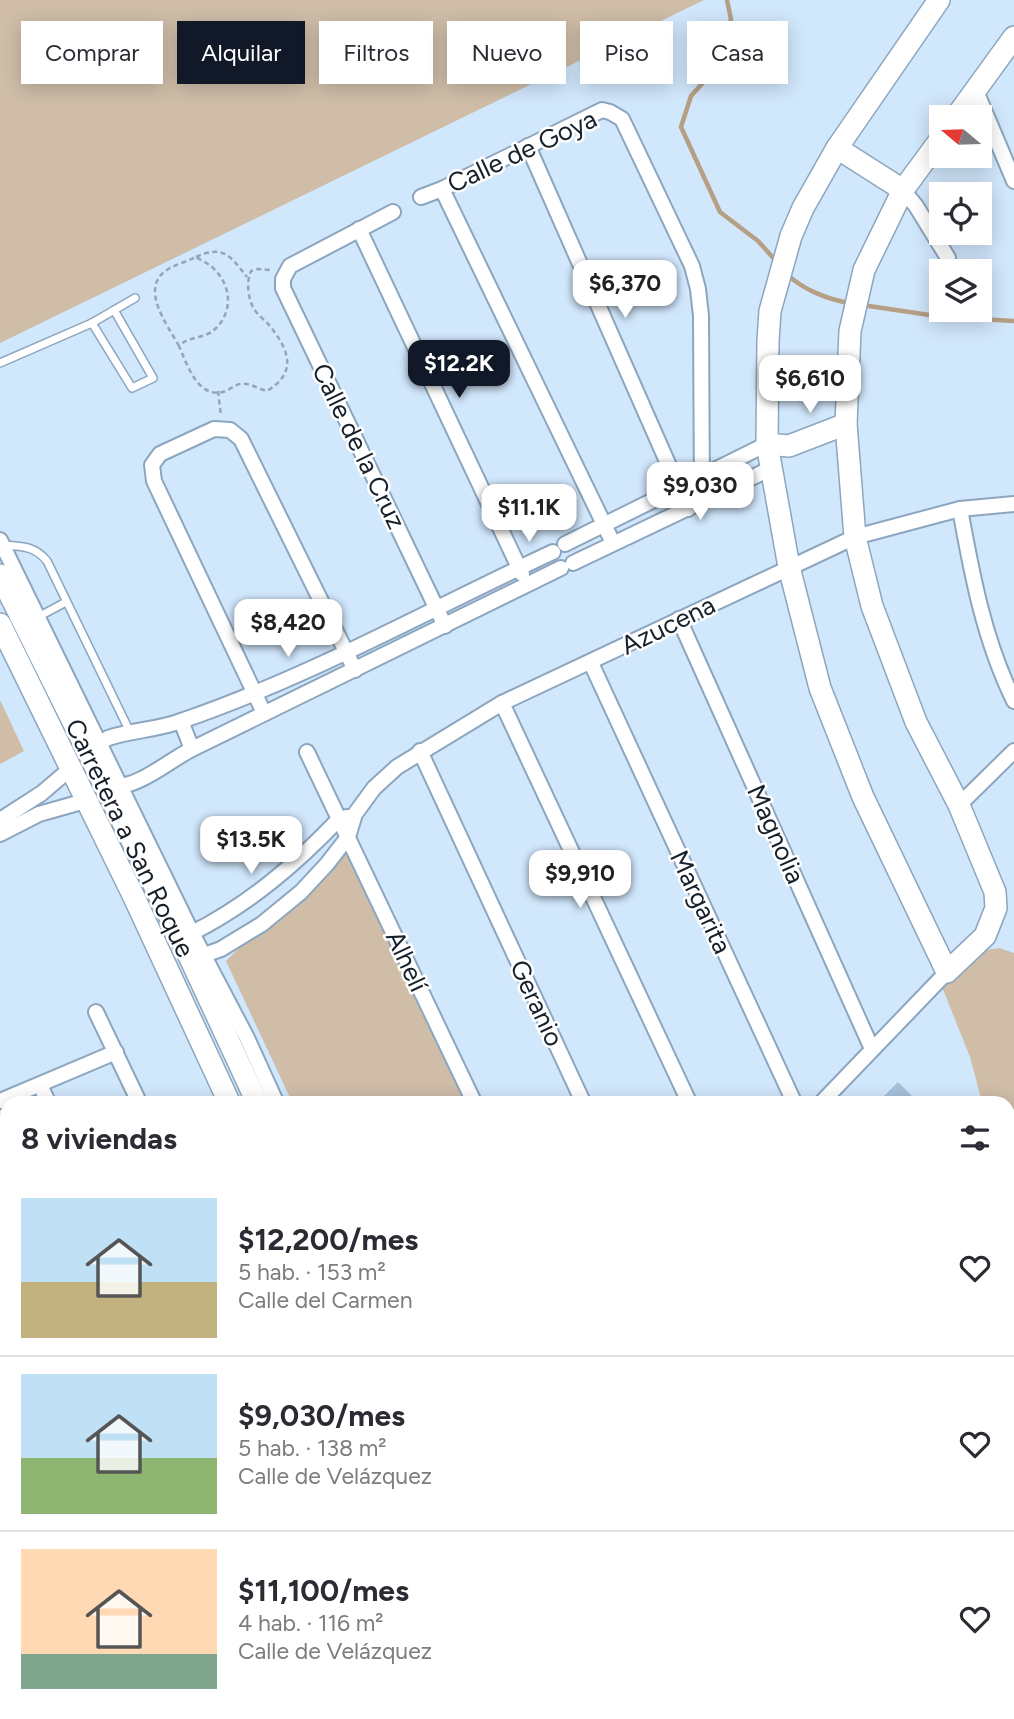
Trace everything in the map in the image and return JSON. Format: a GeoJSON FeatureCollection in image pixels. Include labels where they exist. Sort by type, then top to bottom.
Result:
{"type":"FeatureCollection","features":[{"type":"Feature","properties":{"kind":"street"},"geometry":{"type":"LineString","coordinates":[[939,0],[836,148],[791,236],[770,311],[767,444],[789,567],[820,688],[863,797],[947,972]]}},
{"type":"Feature","properties":{"kind":"street"},"geometry":{"type":"LineString","coordinates":[[965,105],[1014,37]]}},
{"type":"Feature","properties":{"kind":"street"},"geometry":{"type":"LineString","coordinates":[[976,91],[1014,181]]}},
{"type":"Feature","properties":{"kind":"street","name":"Calle de Goya"},"geometry":{"type":"LineString","coordinates":[[421,197],[601,110],[610,111],[622,119],[692,266],[698,289],[701,316],[700,476]]}},
{"type":"Feature","properties":{"kind":"street"},"geometry":{"type":"LineString","coordinates":[[528,146],[680,486],[695,505]]}},
{"type":"Feature","properties":{"kind":"street"},"geometry":{"type":"LineString","coordinates":[[836,148],[903,190],[916,206],[947,258]]}},
{"type":"Feature","properties":{"kind":"street"},"geometry":{"type":"LineString","coordinates":[[828,1096],[985,936],[996,908],[995,892],[959,805],[916,722],[896,672],[872,606],[855,537],[846,424],[850,331],[864,270],[903,190],[929,155]]}},
{"type":"Feature","properties":{"kind":"street"},"geometry":{"type":"LineString","coordinates":[[442,189],[613,543]]}},
{"type":"Feature","properties":{"kind":"street"},"geometry":{"type":"LineString","coordinates":[[288,269],[393,212]]}},
{"type":"Feature","properties":{"kind":"street"},"geometry":{"type":"LineString","coordinates":[[359,229],[520,567],[526,585]]}},
{"type":"Feature","properties":{"kind":"street","name":"Calle de la Cruz"},"geometry":{"type":"LineString","coordinates":[[288,269],[283,279],[284,288],[445,626]]}},
{"type":"Feature","properties":{"kind":"street"},"geometry":{"type":"LineString","coordinates":[[99,744],[108,738],[181,721],[254,693],[348,652],[767,444],[789,446],[846,424]]}},
{"type":"Feature","properties":{"kind":"street"},"geometry":{"type":"LineString","coordinates":[[264,713],[151,471],[160,454],[214,429],[226,430],[240,439],[355,670]]}},
{"type":"Feature","properties":{"kind":"street"},"geometry":{"type":"LineString","coordinates":[[46,718],[82,768],[103,779],[136,782],[192,748],[772,468],[789,446]]}},
{"type":"Feature","properties":{"kind":"street"},"geometry":{"type":"LineString","coordinates":[[695,505],[700,476]]}},
{"type":"Feature","properties":{"kind":"street","name":"Azucena"},"geometry":{"type":"LineString","coordinates":[[348,837],[355,814],[374,788],[397,767],[502,703],[855,537],[960,509],[1014,504]]}},
{"type":"Feature","properties":{"kind":"street"},"geometry":{"type":"LineString","coordinates":[[960,509],[981,617],[998,668],[1014,701]]}},
{"type":"Feature","properties":{"kind":"street"},"geometry":{"type":"LineString","coordinates":[[1,542],[99,744],[103,779],[99,809],[109,846]]}},
{"type":"Feature","properties":{"kind":"street","name":"Carretera a San Roque"},"geometry":{"type":"LineString","coordinates":[[0,575],[190,949],[253,1096]]}},
{"type":"Feature","properties":{"kind":"street","name":"Magnolia"},"geometry":{"type":"LineString","coordinates":[[680,619],[872,1049]]}},
{"type":"Feature","properties":{"kind":"street","name":"Carretera a San Roque"},"geometry":{"type":"LineString","coordinates":[[0,624],[133,895],[226,1096]]}},
{"type":"Feature","properties":{"kind":"street","name":"Margarita"},"geometry":{"type":"LineString","coordinates":[[591,663],[791,1096]]}},
{"type":"Feature","properties":{"kind":"street"},"geometry":{"type":"LineString","coordinates":[[502,703],[686,1096]]}},
{"type":"Feature","properties":{"kind":"street"},"geometry":{"type":"LineString","coordinates":[[181,721],[192,748]]}},
{"type":"Feature","properties":{"kind":"street"},"geometry":{"type":"LineString","coordinates":[[99,744],[103,779]]}},
{"type":"Feature","properties":{"kind":"street","name":"Geranio"},"geometry":{"type":"LineString","coordinates":[[420,751],[580,1096]]}},
{"type":"Feature","properties":{"kind":"street"},"geometry":{"type":"LineString","coordinates":[[959,805],[1014,751]]}},
{"type":"Feature","properties":{"kind":"street","name":"Alhelí"},"geometry":{"type":"LineString","coordinates":[[307,752],[471,1096]]}},
{"type":"Feature","properties":{"kind":"street"},"geometry":{"type":"LineString","coordinates":[[0,835],[70,769]]}},
{"type":"Feature","properties":{"kind":"street"},"geometry":{"type":"LineString","coordinates":[[0,820],[85,801]]}},
{"type":"Feature","properties":{"kind":"street"},"geometry":{"type":"LineString","coordinates":[[193,1024],[183,982],[190,949],[285,873],[340,819],[355,814]]}},
{"type":"Feature","properties":{"kind":"street"},"geometry":{"type":"LineString","coordinates":[[190,949],[262,925],[301,892],[348,837]]}},
{"type":"Feature","properties":{"kind":"street"},"geometry":{"type":"LineString","coordinates":[[133,895],[159,933],[190,949],[273,1096]]}},
{"type":"Feature","properties":{"kind":"street"},"geometry":{"type":"LineString","coordinates":[[96,1012],[136,1096]]}},
{"type":"Feature","properties":{"kind":"street"},"geometry":{"type":"LineString","coordinates":[[12,1096],[116,1052]]}},
{"type":"Feature","properties":{"kind":"street"},"geometry":{"type":"LineString","coordinates":[[40,1085],[45,1096]]}},
{"type":"Feature","properties":{"kind":"lane"},"geometry":{"type":"LineString","coordinates":[[0,363],[92,323],[135,298]]}},
{"type":"Feature","properties":{"kind":"lane"},"geometry":{"type":"LineString","coordinates":[[92,323],[132,388],[153,378],[114,310]]}},
{"type":"Feature","properties":{"kind":"lane"},"geometry":{"type":"LineString","coordinates":[[1,542],[40,553],[131,733]]}},
{"type":"Feature","properties":{"kind":"lane"},"geometry":{"type":"LineString","coordinates":[[38,617],[66,602]]}},
{"type":"Feature","properties":{"kind":"path"},"geometry":{"type":"LineString","coordinates":[[248,278],[232,258],[224,253],[207,252],[168,269],[158,280],[155,302],[196,383],[206,389],[226,391],[241,383],[267,391],[285,376],[288,365],[285,348],[254,309],[249,295],[248,278],[251,271],[258,268],[288,269]]}},
{"type":"Feature","properties":{"kind":"path"},"geometry":{"type":"LineString","coordinates":[[179,346],[186,340],[204,336],[214,330],[224,318],[228,306],[229,293],[226,285],[214,268],[196,257]]}},
{"type":"Feature","properties":{"kind":"path"},"geometry":{"type":"LineString","coordinates":[[218,391],[226,430]]}},
{"type":"Feature","properties":{"kind":"shaded area"},"geometry":{"type":"Polygon","coordinates":[[[0,0],[704,0],[661,21],[580,21],[580,60],[566,67],[566,21],[447,21],[447,84],[532,84],[0,343],[0,0]]]}},
{"type":"Feature","properties":{"kind":"shaded area"},"geometry":{"type":"Polygon","coordinates":[[[0,700],[24,751],[0,764],[0,700]]]}},
{"type":"Feature","properties":{"kind":"shaded area"},"geometry":{"type":"Polygon","coordinates":[[[346,841],[469,1096],[289,1096],[226,961],[346,841]]]}},
{"type":"Feature","properties":{"kind":"shaded area"},"geometry":{"type":"Polygon","coordinates":[[[999,948],[1014,953],[1014,1096],[980,1096],[970,1057],[940,982],[980,951],[999,948]]]}},
{"type":"Feature","properties":{"kind":"building"},"geometry":{"type":"Polygon","coordinates":[[[898,1082],[912,1096],[884,1096],[898,1082]]]}},
{"type":"Feature","properties":{"kind":"waterway"},"geometry":{"type":"LineString","coordinates":[[727,0],[731,19],[716,68],[691,96],[681,127],[720,212],[758,241],[776,261]]}},
{"type":"Feature","properties":{"kind":"waterway"},"geometry":{"type":"LineString","coordinates":[[786,273],[816,293],[850,303]]}},
{"type":"Feature","properties":{"kind":"waterway"},"geometry":{"type":"LineString","coordinates":[[862,305],[943,317],[1014,321]]}}]}
